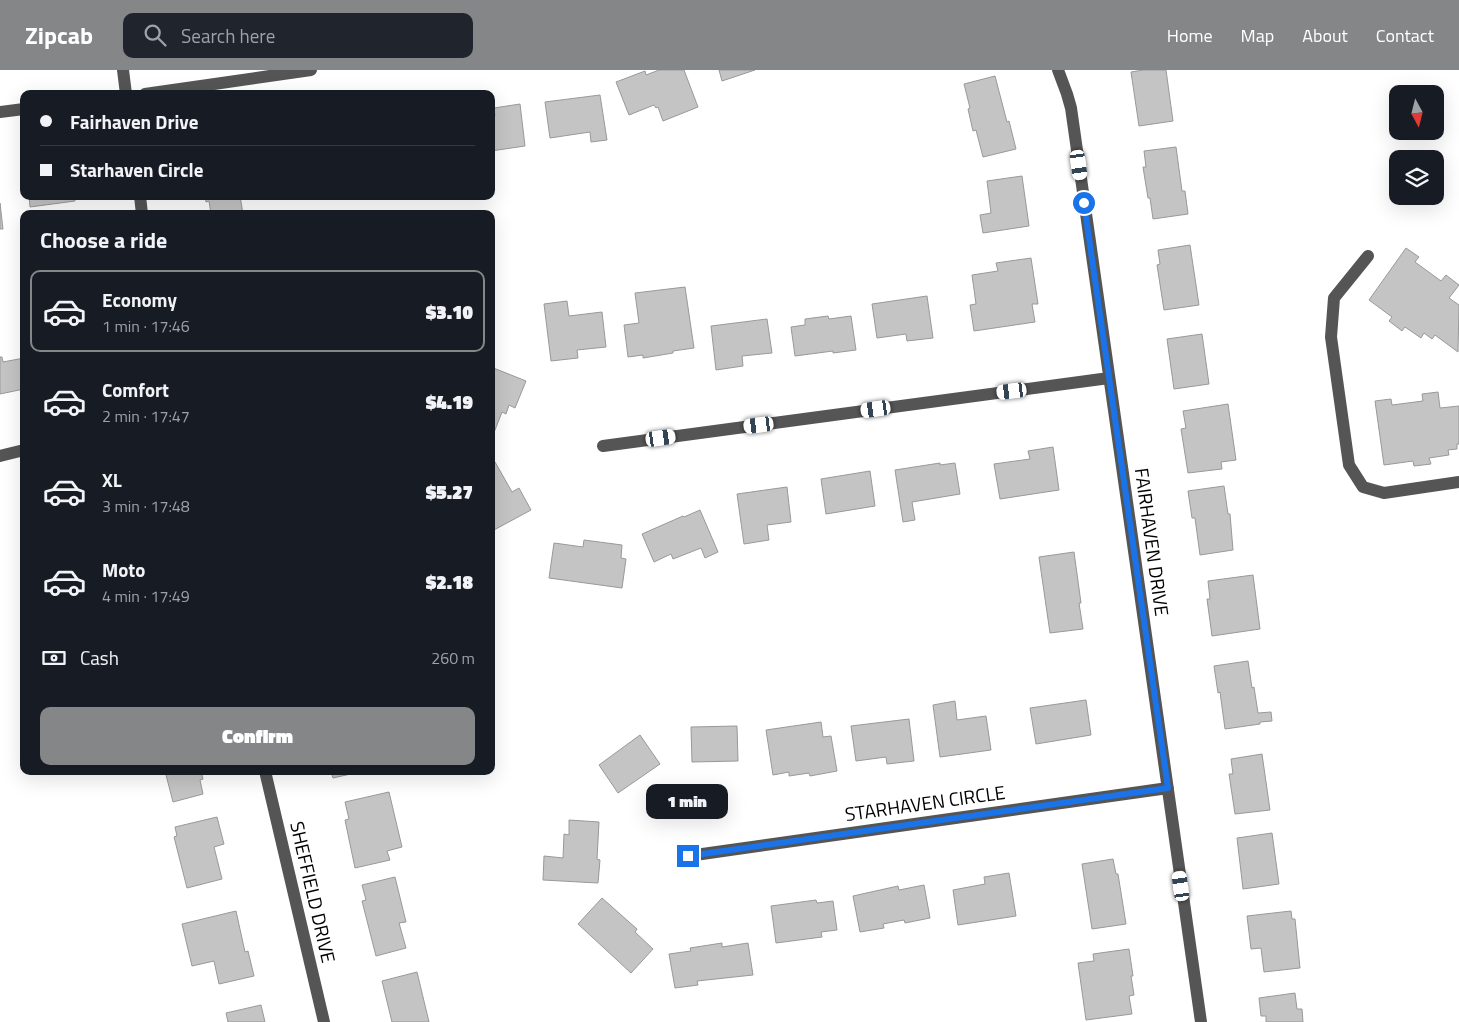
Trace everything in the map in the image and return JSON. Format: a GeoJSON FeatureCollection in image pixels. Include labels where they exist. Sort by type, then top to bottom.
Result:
{"type":"FeatureCollection","features":[{"type":"Feature","properties":{"kind":"street"},"geometry":{"type":"LineString","coordinates":[[123,70],[126,90]]}},
{"type":"Feature","properties":{"kind":"street"},"geometry":{"type":"LineString","coordinates":[[173,90],[311,70]]}},
{"type":"Feature","properties":{"kind":"street","name":"FAIRHAVEN DRIVE"},"geometry":{"type":"LineString","coordinates":[[1058,70],[1070,108],[1201,1022]]}},
{"type":"Feature","properties":{"kind":"street"},"geometry":{"type":"LineString","coordinates":[[0,112],[20,110]]}},
{"type":"Feature","properties":{"kind":"street"},"geometry":{"type":"LineString","coordinates":[[1368,256],[1334,298],[1331,337],[1349,465],[1363,487],[1384,493],[1459,482]]}},
{"type":"Feature","properties":{"kind":"street"},"geometry":{"type":"LineString","coordinates":[[603,446],[1110,378]]}},
{"type":"Feature","properties":{"kind":"street"},"geometry":{"type":"LineString","coordinates":[[0,456],[20,451]]}},
{"type":"Feature","properties":{"kind":"street","name":"SHEFFIELD DRIVE"},"geometry":{"type":"LineString","coordinates":[[266,775],[324,1022]]}},
{"type":"Feature","properties":{"kind":"street","name":"STARHAVEN CIRCLE"},"geometry":{"type":"LineString","coordinates":[[688,856],[1168,788]]}},
{"type":"Feature","properties":{"kind":"building"},"geometry":{"type":"Polygon","coordinates":[[[659,70],[684,70],[698,107],[663,121],[658,107],[656,108],[654,105],[629,115],[616,82],[645,71],[646,75],[659,70]]]}},
{"type":"Feature","properties":{"kind":"building"},"geometry":{"type":"Polygon","coordinates":[[[719,70],[755,70],[722,81],[719,70]]]}},
{"type":"Feature","properties":{"kind":"building"},"geometry":{"type":"Polygon","coordinates":[[[1166,70],[1173,121],[1139,126],[1131,72],[1166,70]]]}},
{"type":"Feature","properties":{"kind":"building"},"geometry":{"type":"Polygon","coordinates":[[[995,76],[1016,149],[983,157],[976,130],[973,131],[964,84],[995,76]]]}},
{"type":"Feature","properties":{"kind":"building"},"geometry":{"type":"Polygon","coordinates":[[[600,95],[607,140],[591,142],[590,132],[550,138],[545,102],[600,95]]]}},
{"type":"Feature","properties":{"kind":"building"},"geometry":{"type":"Polygon","coordinates":[[[520,104],[525,146],[495,150],[495,108],[520,104]]]}},
{"type":"Feature","properties":{"kind":"building"},"geometry":{"type":"Polygon","coordinates":[[[1176,147],[1182,191],[1185,191],[1188,214],[1153,219],[1143,167],[1146,167],[1144,151],[1176,147]]]}},
{"type":"Feature","properties":{"kind":"building"},"geometry":{"type":"Polygon","coordinates":[[[1022,176],[1029,226],[983,233],[980,215],[991,213],[987,181],[1022,176]]]}},
{"type":"Feature","properties":{"kind":"building"},"geometry":{"type":"Polygon","coordinates":[[[29,200],[75,200],[75,201],[30,207],[29,200]]]}},
{"type":"Feature","properties":{"kind":"building"},"geometry":{"type":"Polygon","coordinates":[[[206,200],[241,200],[242,210],[210,210],[209,201],[206,202],[206,200]]]}},
{"type":"Feature","properties":{"kind":"building"},"geometry":{"type":"Polygon","coordinates":[[[0,203],[3,229],[0,229],[0,203]]]}},
{"type":"Feature","properties":{"kind":"building"},"geometry":{"type":"Polygon","coordinates":[[[1190,245],[1199,305],[1164,310],[1157,265],[1160,264],[1158,250],[1190,245]]]}},
{"type":"Feature","properties":{"kind":"building"},"geometry":{"type":"Polygon","coordinates":[[[1406,248],[1419,257],[1415,262],[1441,281],[1446,275],[1459,285],[1449,298],[1459,305],[1458,352],[1435,335],[1432,339],[1424,333],[1421,338],[1405,327],[1402,331],[1389,321],[1392,317],[1369,300],[1406,248]]]}},
{"type":"Feature","properties":{"kind":"building"},"geometry":{"type":"Polygon","coordinates":[[[1031,258],[1038,304],[1032,304],[1035,322],[974,331],[970,305],[976,304],[972,275],[998,271],[996,263],[1031,258]]]}},
{"type":"Feature","properties":{"kind":"building"},"geometry":{"type":"Polygon","coordinates":[[[685,287],[694,348],[643,358],[643,355],[628,357],[624,325],[639,323],[635,293],[685,287]]]}},
{"type":"Feature","properties":{"kind":"building"},"geometry":{"type":"Polygon","coordinates":[[[927,296],[933,338],[907,341],[906,334],[877,338],[872,304],[927,296]]]}},
{"type":"Feature","properties":{"kind":"building"},"geometry":{"type":"Polygon","coordinates":[[[567,301],[569,316],[602,312],[606,347],[577,350],[578,358],[551,361],[544,304],[567,301]]]}},
{"type":"Feature","properties":{"kind":"building"},"geometry":{"type":"Polygon","coordinates":[[[828,316],[829,319],[851,316],[856,350],[795,356],[791,327],[805,325],[805,319],[828,316]]]}},
{"type":"Feature","properties":{"kind":"building"},"geometry":{"type":"Polygon","coordinates":[[[767,319],[772,353],[742,356],[743,366],[716,370],[711,326],[767,319]]]}},
{"type":"Feature","properties":{"kind":"building"},"geometry":{"type":"Polygon","coordinates":[[[1202,334],[1209,384],[1174,389],[1167,339],[1202,334]]]}},
{"type":"Feature","properties":{"kind":"building"},"geometry":{"type":"Polygon","coordinates":[[[0,357],[2,357],[3,362],[20,359],[20,390],[0,394],[0,357]]]}},
{"type":"Feature","properties":{"kind":"building"},"geometry":{"type":"Polygon","coordinates":[[[495,369],[526,381],[515,408],[509,405],[506,414],[502,412],[495,430],[495,369]]]}},
{"type":"Feature","properties":{"kind":"building"},"geometry":{"type":"Polygon","coordinates":[[[1438,392],[1440,408],[1459,406],[1459,444],[1457,444],[1457,449],[1448,450],[1449,455],[1429,458],[1431,464],[1414,466],[1413,461],[1384,465],[1375,401],[1391,399],[1392,405],[1423,401],[1422,394],[1438,392]]]}},
{"type":"Feature","properties":{"kind":"building"},"geometry":{"type":"Polygon","coordinates":[[[1228,404],[1236,460],[1221,462],[1222,469],[1188,473],[1181,429],[1186,428],[1183,411],[1228,404]]]}},
{"type":"Feature","properties":{"kind":"building"},"geometry":{"type":"Polygon","coordinates":[[[1053,447],[1059,490],[1000,499],[994,464],[1030,459],[1028,451],[1053,447]]]}},
{"type":"Feature","properties":{"kind":"building"},"geometry":{"type":"Polygon","coordinates":[[[495,462],[512,492],[519,488],[531,510],[495,529],[495,462]]]}},
{"type":"Feature","properties":{"kind":"building"},"geometry":{"type":"Polygon","coordinates":[[[940,463],[940,465],[955,463],[960,494],[912,502],[915,520],[903,522],[895,470],[940,463]]]}},
{"type":"Feature","properties":{"kind":"building"},"geometry":{"type":"Polygon","coordinates":[[[870,471],[875,506],[826,514],[821,479],[870,471]]]}},
{"type":"Feature","properties":{"kind":"building"},"geometry":{"type":"Polygon","coordinates":[[[1224,486],[1228,514],[1230,514],[1233,550],[1200,555],[1195,518],[1192,518],[1188,491],[1224,486]]]}},
{"type":"Feature","properties":{"kind":"building"},"geometry":{"type":"Polygon","coordinates":[[[787,487],[791,522],[767,525],[769,540],[744,544],[737,494],[787,487]]]}},
{"type":"Feature","properties":{"kind":"building"},"geometry":{"type":"Polygon","coordinates":[[[700,510],[718,552],[705,558],[701,548],[673,559],[671,554],[654,562],[642,534],[700,510]]]}},
{"type":"Feature","properties":{"kind":"building"},"geometry":{"type":"Polygon","coordinates":[[[584,540],[622,545],[621,558],[626,559],[622,588],[549,578],[554,543],[583,547],[584,540]]]}},
{"type":"Feature","properties":{"kind":"building"},"geometry":{"type":"Polygon","coordinates":[[[1074,552],[1083,629],[1050,633],[1039,557],[1074,552]]]}},
{"type":"Feature","properties":{"kind":"building"},"geometry":{"type":"Polygon","coordinates":[[[1253,575],[1260,629],[1212,636],[1207,599],[1210,599],[1208,581],[1253,575]]]}},
{"type":"Feature","properties":{"kind":"building"},"geometry":{"type":"Polygon","coordinates":[[[1248,661],[1258,713],[1271,712],[1272,721],[1225,729],[1214,666],[1248,661]]]}},
{"type":"Feature","properties":{"kind":"building"},"geometry":{"type":"Polygon","coordinates":[[[1086,700],[1091,735],[1036,744],[1030,708],[1086,700]]]}},
{"type":"Feature","properties":{"kind":"building"},"geometry":{"type":"Polygon","coordinates":[[[955,701],[957,720],[986,716],[991,750],[940,757],[933,705],[955,701]]]}},
{"type":"Feature","properties":{"kind":"building"},"geometry":{"type":"Polygon","coordinates":[[[909,719],[914,761],[887,764],[886,757],[856,761],[851,726],[909,719]]]}},
{"type":"Feature","properties":{"kind":"building"},"geometry":{"type":"Polygon","coordinates":[[[821,722],[823,737],[831,736],[837,771],[810,776],[809,773],[789,776],[789,772],[773,775],[766,730],[821,722]]]}},
{"type":"Feature","properties":{"kind":"building"},"geometry":{"type":"Polygon","coordinates":[[[737,726],[738,761],[692,762],[691,727],[737,726]]]}},
{"type":"Feature","properties":{"kind":"building"},"geometry":{"type":"Polygon","coordinates":[[[640,735],[660,764],[618,793],[599,765],[640,735]]]}},
{"type":"Feature","properties":{"kind":"building"},"geometry":{"type":"Polygon","coordinates":[[[1262,754],[1270,810],[1235,814],[1229,774],[1233,774],[1231,759],[1262,754]]]}},
{"type":"Feature","properties":{"kind":"building"},"geometry":{"type":"Polygon","coordinates":[[[166,775],[202,775],[203,779],[200,780],[203,794],[173,802],[166,775]]]}},
{"type":"Feature","properties":{"kind":"building"},"geometry":{"type":"Polygon","coordinates":[[[332,775],[346,775],[333,778],[332,775]]]}},
{"type":"Feature","properties":{"kind":"building"},"geometry":{"type":"Polygon","coordinates":[[[389,792],[402,847],[387,851],[390,860],[355,868],[345,820],[349,819],[345,802],[389,792]]]}},
{"type":"Feature","properties":{"kind":"building"},"geometry":{"type":"Polygon","coordinates":[[[217,817],[224,844],[214,847],[222,879],[187,888],[174,837],[177,836],[175,827],[217,817]]]}},
{"type":"Feature","properties":{"kind":"building"},"geometry":{"type":"Polygon","coordinates":[[[569,820],[599,822],[597,859],[600,860],[598,883],[543,880],[544,856],[563,858],[564,834],[569,835],[569,820]]]}},
{"type":"Feature","properties":{"kind":"building"},"geometry":{"type":"Polygon","coordinates":[[[1272,833],[1279,884],[1243,889],[1237,838],[1272,833]]]}},
{"type":"Feature","properties":{"kind":"building"},"geometry":{"type":"Polygon","coordinates":[[[1113,859],[1116,874],[1118,874],[1126,924],[1092,929],[1082,864],[1113,859]]]}},
{"type":"Feature","properties":{"kind":"building"},"geometry":{"type":"Polygon","coordinates":[[[1009,873],[1016,916],[958,925],[953,890],[985,884],[984,877],[1009,873]]]}},
{"type":"Feature","properties":{"kind":"building"},"geometry":{"type":"Polygon","coordinates":[[[395,877],[406,922],[399,923],[406,948],[376,956],[362,901],[366,900],[362,885],[395,877]]]}},
{"type":"Feature","properties":{"kind":"building"},"geometry":{"type":"Polygon","coordinates":[[[924,885],[930,918],[905,923],[904,920],[883,924],[884,928],[860,932],[853,896],[898,886],[899,890],[924,885]]]}},
{"type":"Feature","properties":{"kind":"building"},"geometry":{"type":"Polygon","coordinates":[[[602,898],[637,929],[635,932],[653,949],[631,973],[578,924],[602,898]]]}},
{"type":"Feature","properties":{"kind":"building"},"geometry":{"type":"Polygon","coordinates":[[[816,900],[817,903],[833,901],[837,930],[821,932],[822,937],[776,943],[771,906],[816,900]]]}},
{"type":"Feature","properties":{"kind":"building"},"geometry":{"type":"Polygon","coordinates":[[[236,911],[245,952],[248,951],[254,976],[219,984],[214,961],[192,966],[182,924],[236,911]]]}},
{"type":"Feature","properties":{"kind":"building"},"geometry":{"type":"Polygon","coordinates":[[[1291,911],[1292,919],[1295,919],[1300,968],[1264,972],[1261,948],[1251,949],[1247,916],[1291,911]]]}},
{"type":"Feature","properties":{"kind":"building"},"geometry":{"type":"Polygon","coordinates":[[[722,943],[722,947],[748,943],[753,975],[697,981],[698,985],[675,988],[669,954],[691,951],[690,948],[722,943]]]}},
{"type":"Feature","properties":{"kind":"building"},"geometry":{"type":"Polygon","coordinates":[[[1129,949],[1134,995],[1129,996],[1132,1014],[1086,1020],[1078,963],[1094,961],[1093,954],[1129,949]]]}},
{"type":"Feature","properties":{"kind":"building"},"geometry":{"type":"Polygon","coordinates":[[[417,972],[429,1022],[392,1022],[382,981],[417,972]]]}},
{"type":"Feature","properties":{"kind":"building"},"geometry":{"type":"Polygon","coordinates":[[[1295,993],[1297,1009],[1302,1009],[1303,1022],[1266,1022],[1266,1016],[1261,1016],[1259,998],[1295,993]]]}},
{"type":"Feature","properties":{"kind":"building"},"geometry":{"type":"Polygon","coordinates":[[[261,1005],[265,1022],[228,1022],[226,1013],[261,1005]]]}},
{"type":"Feature","properties":{"kind":"route"},"geometry":{"type":"LineString","coordinates":[[688,856],[1168,788],[1084,203]]}}]}
